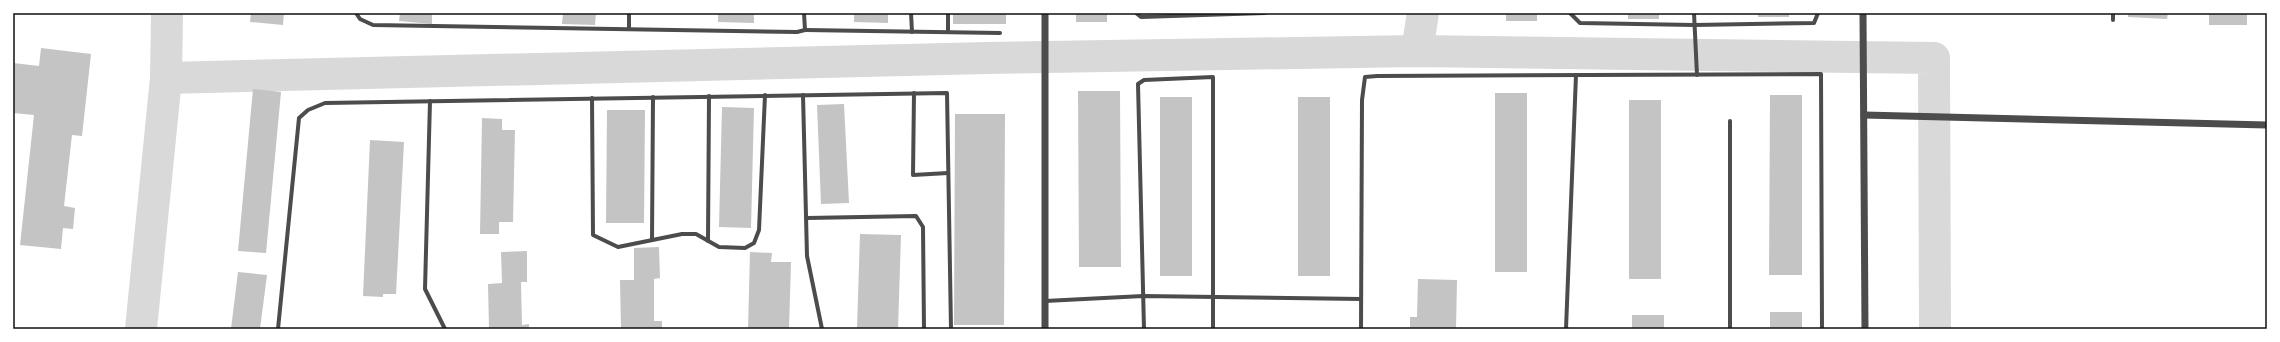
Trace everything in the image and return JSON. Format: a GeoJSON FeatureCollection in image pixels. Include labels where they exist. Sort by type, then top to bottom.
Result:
{"type":"FeatureCollection","features":[{"type":"Feature","properties":{"kind":"street"},"geometry":{"type":"LineString","coordinates":[[356,13],[360,19],[372,25],[797,32],[805,30],[948,32],[1000,34]]}},
{"type":"Feature","properties":{"kind":"street"},"geometry":{"type":"LineString","coordinates":[[629,13],[629,29]]}},
{"type":"Feature","properties":{"kind":"street"},"geometry":{"type":"LineString","coordinates":[[804,13],[805,30]]}},
{"type":"Feature","properties":{"kind":"street"},"geometry":{"type":"LineString","coordinates":[[911,13],[912,32]]}},
{"type":"Feature","properties":{"kind":"street"},"geometry":{"type":"LineString","coordinates":[[948,13],[948,32]]}},
{"type":"Feature","properties":{"kind":"street"},"geometry":{"type":"LineString","coordinates":[[1136,13],[1141,17],[1265,13]]}},
{"type":"Feature","properties":{"kind":"street"},"geometry":{"type":"LineString","coordinates":[[1570,13],[1580,22],[1694,24],[1814,23],[1818,13]]}},
{"type":"Feature","properties":{"kind":"street"},"geometry":{"type":"LineString","coordinates":[[1694,13],[1697,75]]}},
{"type":"Feature","properties":{"kind":"street"},"geometry":{"type":"LineString","coordinates":[[1864,13],[1865,329]]}},
{"type":"Feature","properties":{"kind":"street"},"geometry":{"type":"LineString","coordinates":[[2113,20],[2114,13]]}},
{"type":"Feature","properties":{"kind":"street"},"geometry":{"type":"LineString","coordinates":[[1045,17],[1045,329]]}},
{"type":"Feature","properties":{"kind":"street"},"geometry":{"type":"LineString","coordinates":[[1361,329],[1362,100],[1365,77],[1821,74],[1822,329]]}},
{"type":"Feature","properties":{"kind":"street"},"geometry":{"type":"LineString","coordinates":[[1566,329],[1576,75]]}},
{"type":"Feature","properties":{"kind":"street"},"geometry":{"type":"LineString","coordinates":[[1144,329],[1138,84],[1144,80],[1213,77],[1213,329]]}},
{"type":"Feature","properties":{"kind":"street"},"geometry":{"type":"LineString","coordinates":[[914,93],[913,175],[948,173]]}},
{"type":"Feature","properties":{"kind":"street"},"geometry":{"type":"LineString","coordinates":[[278,329],[299,118],[308,110],[325,103],[947,93],[951,329]]}},
{"type":"Feature","properties":{"kind":"street"},"geometry":{"type":"LineString","coordinates":[[803,95],[807,256],[822,329]]}},
{"type":"Feature","properties":{"kind":"street"},"geometry":{"type":"LineString","coordinates":[[708,241],[709,96]]}},
{"type":"Feature","properties":{"kind":"street"},"geometry":{"type":"LineString","coordinates":[[592,98],[593,235],[618,247],[682,234],[696,234],[719,247],[745,248],[754,242],[759,230],[765,96]]}},
{"type":"Feature","properties":{"kind":"street"},"geometry":{"type":"LineString","coordinates":[[652,240],[653,97]]}},
{"type":"Feature","properties":{"kind":"street"},"geometry":{"type":"LineString","coordinates":[[430,101],[425,289],[445,329]]}},
{"type":"Feature","properties":{"kind":"street"},"geometry":{"type":"LineString","coordinates":[[1864,115],[2267,125]]}},
{"type":"Feature","properties":{"kind":"street"},"geometry":{"type":"LineString","coordinates":[[1730,121],[1730,329]]}},
{"type":"Feature","properties":{"kind":"street"},"geometry":{"type":"LineString","coordinates":[[807,218],[916,216],[923,227],[924,329]]}},
{"type":"Feature","properties":{"kind":"street"},"geometry":{"type":"LineString","coordinates":[[1045,301],[1143,296],[1361,299]]}},
{"type":"Feature","properties":{"kind":"building"},"geometry":{"type":"Polygon","coordinates":[[[251,13],[284,13],[283,25],[250,22],[251,13]]]}},
{"type":"Feature","properties":{"kind":"building"},"geometry":{"type":"Polygon","coordinates":[[[400,13],[432,13],[432,24],[399,21],[400,13]]]}},
{"type":"Feature","properties":{"kind":"building"},"geometry":{"type":"Polygon","coordinates":[[[563,13],[596,13],[595,25],[562,24],[563,13]]]}},
{"type":"Feature","properties":{"kind":"building"},"geometry":{"type":"Polygon","coordinates":[[[718,13],[754,13],[754,23],[718,22],[718,13]]]}},
{"type":"Feature","properties":{"kind":"building"},"geometry":{"type":"Polygon","coordinates":[[[854,13],[888,13],[888,23],[854,22],[854,13]]]}},
{"type":"Feature","properties":{"kind":"building"},"geometry":{"type":"Polygon","coordinates":[[[953,13],[1006,13],[1006,24],[953,24],[953,13]]]}},
{"type":"Feature","properties":{"kind":"building"},"geometry":{"type":"Polygon","coordinates":[[[1076,13],[1107,13],[1107,22],[1076,22],[1076,13]]]}},
{"type":"Feature","properties":{"kind":"building"},"geometry":{"type":"Polygon","coordinates":[[[1506,13],[1537,13],[1537,21],[1506,21],[1506,13]]]}},
{"type":"Feature","properties":{"kind":"building"},"geometry":{"type":"Polygon","coordinates":[[[1628,13],[1659,13],[1659,19],[1628,19],[1628,13]]]}},
{"type":"Feature","properties":{"kind":"building"},"geometry":{"type":"Polygon","coordinates":[[[1758,13],[1789,13],[1789,17],[1758,17],[1758,13]]]}},
{"type":"Feature","properties":{"kind":"building"},"geometry":{"type":"Polygon","coordinates":[[[2128,13],[2168,13],[2167,19],[2128,17],[2128,13]]]}},
{"type":"Feature","properties":{"kind":"building"},"geometry":{"type":"Polygon","coordinates":[[[2209,13],[2247,13],[2247,25],[2209,25],[2209,13]]]}},
{"type":"Feature","properties":{"kind":"building"},"geometry":{"type":"Polygon","coordinates":[[[41,48],[91,54],[82,136],[72,135],[64,206],[75,208],[73,229],[63,228],[61,249],[20,245],[34,115],[13,113],[13,63],[39,66],[41,48]]]}},
{"type":"Feature","properties":{"kind":"building"},"geometry":{"type":"Polygon","coordinates":[[[253,89],[281,92],[266,253],[238,251],[253,89]]]}},
{"type":"Feature","properties":{"kind":"building"},"geometry":{"type":"Polygon","coordinates":[[[1078,91],[1120,91],[1121,267],[1079,267],[1078,91]]]}},
{"type":"Feature","properties":{"kind":"building"},"geometry":{"type":"Polygon","coordinates":[[[1495,93],[1527,93],[1527,272],[1495,272],[1495,93]]]}},
{"type":"Feature","properties":{"kind":"building"},"geometry":{"type":"Polygon","coordinates":[[[1770,95],[1802,95],[1802,275],[1769,275],[1770,95]]]}},
{"type":"Feature","properties":{"kind":"building"},"geometry":{"type":"Polygon","coordinates":[[[1160,97],[1192,97],[1192,276],[1160,276],[1160,97]]]}},
{"type":"Feature","properties":{"kind":"building"},"geometry":{"type":"Polygon","coordinates":[[[1298,97],[1330,97],[1330,276],[1298,276],[1298,97]]]}},
{"type":"Feature","properties":{"kind":"building"},"geometry":{"type":"Polygon","coordinates":[[[1629,100],[1661,100],[1661,279],[1629,279],[1629,100]]]}},
{"type":"Feature","properties":{"kind":"building"},"geometry":{"type":"Polygon","coordinates":[[[844,104],[849,203],[821,204],[817,105],[844,104]]]}},
{"type":"Feature","properties":{"kind":"building"},"geometry":{"type":"Polygon","coordinates":[[[722,107],[754,108],[751,228],[719,227],[722,107]]]}},
{"type":"Feature","properties":{"kind":"building"},"geometry":{"type":"Polygon","coordinates":[[[607,110],[645,110],[644,223],[606,223],[607,110]]]}},
{"type":"Feature","properties":{"kind":"building"},"geometry":{"type":"Polygon","coordinates":[[[955,114],[1005,114],[1004,325],[954,325],[955,114]]]}},
{"type":"Feature","properties":{"kind":"building"},"geometry":{"type":"Polygon","coordinates":[[[482,118],[502,119],[502,130],[515,130],[513,222],[499,222],[499,234],[480,234],[482,118]]]}},
{"type":"Feature","properties":{"kind":"building"},"geometry":{"type":"Polygon","coordinates":[[[370,140],[404,142],[396,294],[383,294],[383,297],[363,296],[370,140]]]}},
{"type":"Feature","properties":{"kind":"building"},"geometry":{"type":"Polygon","coordinates":[[[860,234],[901,235],[898,329],[857,329],[860,234]]]}},
{"type":"Feature","properties":{"kind":"building"},"geometry":{"type":"Polygon","coordinates":[[[659,247],[660,278],[654,279],[654,321],[662,321],[662,329],[621,329],[620,280],[634,280],[634,248],[659,247]]]}},
{"type":"Feature","properties":{"kind":"building"},"geometry":{"type":"Polygon","coordinates":[[[527,251],[527,282],[521,282],[522,325],[529,324],[529,329],[489,329],[488,284],[502,283],[501,252],[527,251]]]}},
{"type":"Feature","properties":{"kind":"building"},"geometry":{"type":"Polygon","coordinates":[[[750,252],[772,253],[771,262],[791,262],[789,329],[748,329],[750,252]]]}},
{"type":"Feature","properties":{"kind":"building"},"geometry":{"type":"Polygon","coordinates":[[[238,272],[267,275],[260,329],[231,329],[238,272]]]}},
{"type":"Feature","properties":{"kind":"building"},"geometry":{"type":"Polygon","coordinates":[[[1418,279],[1457,280],[1456,329],[1410,329],[1410,317],[1417,317],[1418,279]]]}},
{"type":"Feature","properties":{"kind":"building"},"geometry":{"type":"Polygon","coordinates":[[[1770,312],[1802,312],[1802,329],[1770,329],[1770,312]]]}},
{"type":"Feature","properties":{"kind":"building"},"geometry":{"type":"Polygon","coordinates":[[[1632,315],[1664,315],[1664,329],[1632,329],[1632,315]]]}},
{"type":"Feature","properties":{"kind":"waterway"},"geometry":{"type":"LineString","coordinates":[[141,329],[166,78],[167,13]]}},
{"type":"Feature","properties":{"kind":"waterway"},"geometry":{"type":"LineString","coordinates":[[1417,51],[1423,13]]}},
{"type":"Feature","properties":{"kind":"waterway"},"geometry":{"type":"LineString","coordinates":[[166,78],[987,58],[1417,51],[1934,58],[1935,329]]}}]}
